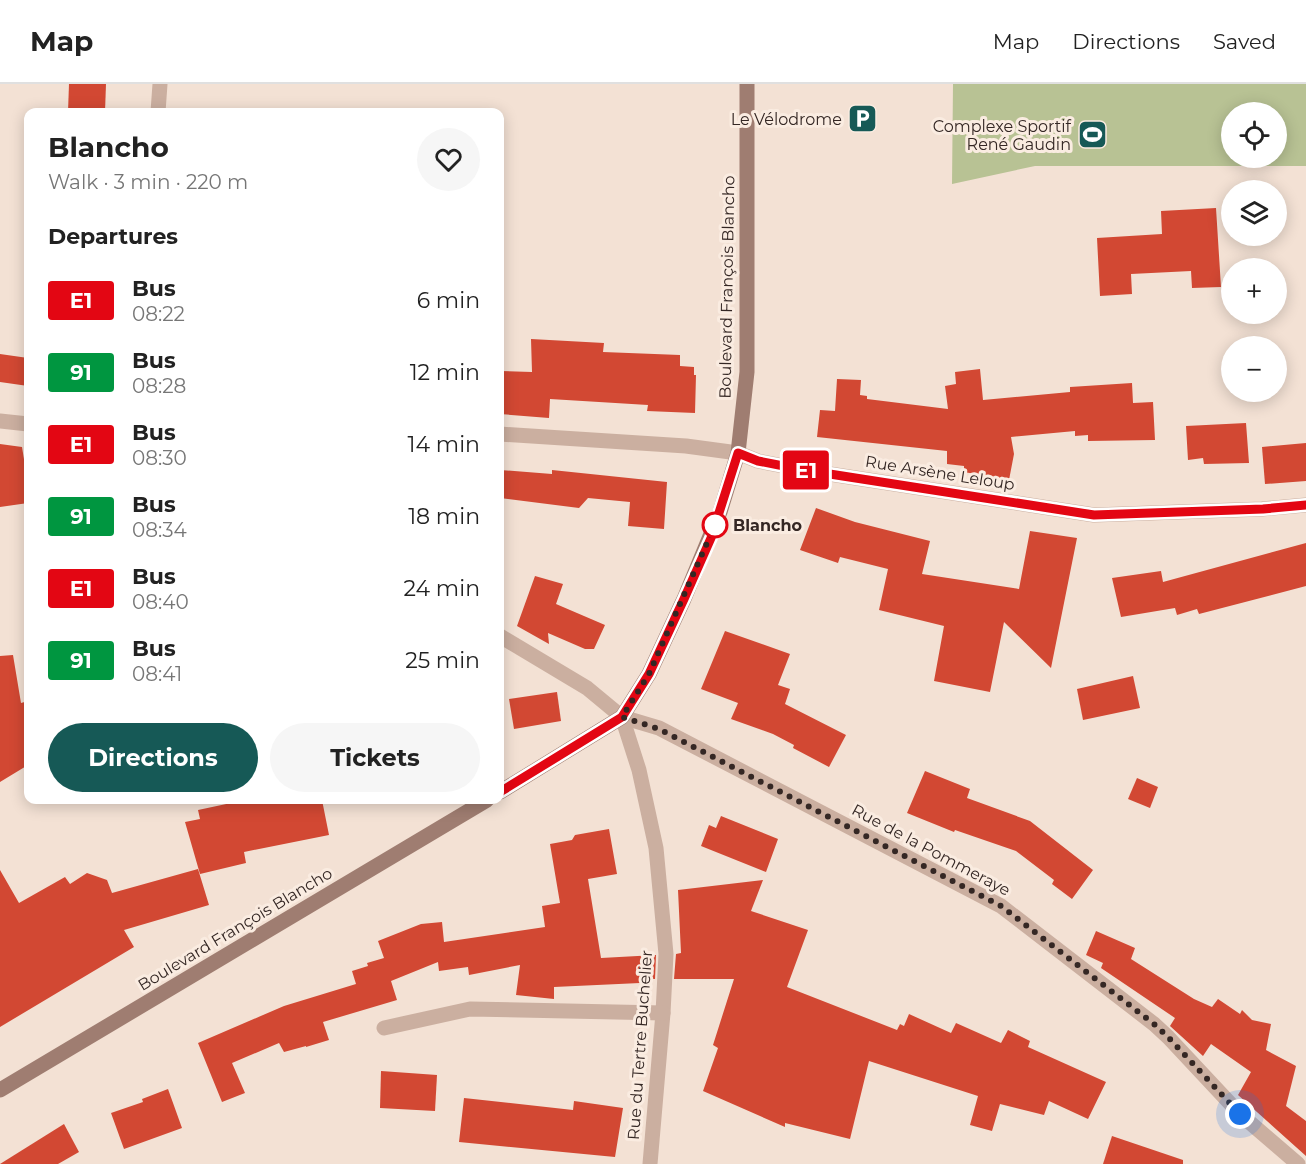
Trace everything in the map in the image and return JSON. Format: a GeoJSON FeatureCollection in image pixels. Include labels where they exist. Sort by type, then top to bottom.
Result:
{"type":"FeatureCollection","features":[{"type":"Feature","properties":{"kind":"street"},"geometry":{"type":"LineString","coordinates":[[158,108],[160,84]]}},
{"type":"Feature","properties":{"kind":"street","name":"Boulevard François Blancho"},"geometry":{"type":"LineString","coordinates":[[504,790],[622,717],[649,674],[717,521],[738,453],[747,372],[747,84]]}},
{"type":"Feature","properties":{"kind":"street"},"geometry":{"type":"LineString","coordinates":[[0,421],[24,424]]}},
{"type":"Feature","properties":{"kind":"street","name":"Rue Arsène Leloup"},"geometry":{"type":"LineString","coordinates":[[504,434],[686,446],[738,453],[758,461],[804,470],[1094,515],[1263,509],[1306,505]]}},
{"type":"Feature","properties":{"kind":"street","name":"Rue de la Pommeraye"},"geometry":{"type":"LineString","coordinates":[[504,638],[587,688],[622,717],[659,729],[1001,906],[1154,1024],[1240,1114],[1298,1164]]}},
{"type":"Feature","properties":{"kind":"street","name":"Rue du Tertre Buchelier"},"geometry":{"type":"LineString","coordinates":[[622,717],[639,770],[656,848],[666,954],[650,1164]]}},
{"type":"Feature","properties":{"kind":"street","name":"Boulevard François Blancho"},"geometry":{"type":"LineString","coordinates":[[0,1090],[481,804]]}},
{"type":"Feature","properties":{"kind":"street"},"geometry":{"type":"LineString","coordinates":[[384,1028],[470,1009],[663,1013]]}},
{"type":"Feature","properties":{"kind":"green space","name":"Complexe Sportif René Gaudin"},"geometry":{"type":"Polygon","coordinates":[[[953,84],[1306,84],[1306,166],[1287,166],[1287,102],[1221,102],[1221,166],[1035,166],[952,184],[953,84]]]}},
{"type":"Feature","properties":{"kind":"building"},"geometry":{"type":"Polygon","coordinates":[[[69,84],[106,84],[105,108],[68,108],[69,84]]]}},
{"type":"Feature","properties":{"kind":"building"},"geometry":{"type":"Polygon","coordinates":[[[1216,208],[1221,287],[1192,288],[1191,271],[1131,274],[1132,294],[1100,296],[1097,238],[1162,234],[1161,211],[1216,208]]]}},
{"type":"Feature","properties":{"kind":"building"},"geometry":{"type":"Polygon","coordinates":[[[531,339],[604,343],[603,352],[680,355],[680,366],[694,367],[694,375],[696,375],[695,413],[647,411],[648,405],[550,399],[549,418],[504,414],[504,371],[532,372],[531,339]]]}},
{"type":"Feature","properties":{"kind":"building"},"geometry":{"type":"Polygon","coordinates":[[[0,354],[24,357],[24,385],[0,382],[0,354]]]}},
{"type":"Feature","properties":{"kind":"building"},"geometry":{"type":"Polygon","coordinates":[[[980,369],[983,400],[1070,392],[1070,387],[1132,383],[1133,403],[1153,402],[1155,440],[1088,441],[1088,435],[1075,436],[1075,431],[1011,437],[1014,454],[1009,480],[964,472],[964,466],[947,464],[947,451],[817,437],[820,410],[835,411],[837,379],[861,380],[860,395],[867,396],[867,399],[948,409],[945,386],[956,384],[955,372],[980,369]]]}},
{"type":"Feature","properties":{"kind":"building"},"geometry":{"type":"Polygon","coordinates":[[[1246,423],[1249,463],[1204,464],[1203,458],[1188,460],[1186,426],[1246,423]]]}},
{"type":"Feature","properties":{"kind":"building"},"geometry":{"type":"Polygon","coordinates":[[[1306,443],[1306,481],[1265,484],[1262,447],[1306,443]]]}},
{"type":"Feature","properties":{"kind":"building"},"geometry":{"type":"Polygon","coordinates":[[[0,444],[22,447],[24,504],[0,507],[0,444]]]}},
{"type":"Feature","properties":{"kind":"building"},"geometry":{"type":"Polygon","coordinates":[[[504,470],[552,474],[552,470],[667,482],[664,529],[628,526],[630,502],[588,498],[579,508],[504,499],[504,470]]]}},
{"type":"Feature","properties":{"kind":"building"},"geometry":{"type":"Polygon","coordinates":[[[816,508],[855,522],[930,541],[922,574],[1019,589],[1030,531],[1077,538],[1051,668],[1004,622],[990,692],[934,681],[944,626],[879,610],[888,569],[840,557],[838,563],[800,550],[816,508]]]}},
{"type":"Feature","properties":{"kind":"building"},"geometry":{"type":"Polygon","coordinates":[[[1306,543],[1306,586],[1199,614],[1197,609],[1177,615],[1175,608],[1121,617],[1112,578],[1161,571],[1163,582],[1306,543]]]}},
{"type":"Feature","properties":{"kind":"building"},"geometry":{"type":"Polygon","coordinates":[[[535,576],[563,584],[556,604],[605,625],[594,649],[585,649],[548,633],[549,644],[517,626],[535,576]]]}},
{"type":"Feature","properties":{"kind":"building"},"geometry":{"type":"Polygon","coordinates":[[[725,631],[790,654],[778,685],[790,689],[785,704],[846,735],[829,767],[793,748],[794,745],[773,734],[731,719],[738,703],[701,689],[725,631]]]}},
{"type":"Feature","properties":{"kind":"building"},"geometry":{"type":"Polygon","coordinates":[[[13,655],[21,703],[24,702],[24,767],[0,782],[0,656],[13,655]]]}},
{"type":"Feature","properties":{"kind":"building"},"geometry":{"type":"Polygon","coordinates":[[[1133,676],[1140,708],[1083,720],[1077,689],[1133,676]]]}},
{"type":"Feature","properties":{"kind":"building"},"geometry":{"type":"Polygon","coordinates":[[[557,692],[561,721],[514,729],[509,699],[557,692]]]}},
{"type":"Feature","properties":{"kind":"building"},"geometry":{"type":"Polygon","coordinates":[[[925,771],[970,789],[967,798],[1030,821],[1093,870],[1072,899],[1052,884],[1054,880],[1016,851],[955,830],[954,832],[907,813],[925,771]]]}},
{"type":"Feature","properties":{"kind":"building"},"geometry":{"type":"Polygon","coordinates":[[[1137,778],[1158,787],[1150,808],[1128,799],[1137,778]]]}},
{"type":"Feature","properties":{"kind":"building"},"geometry":{"type":"Polygon","coordinates":[[[226,804],[323,804],[329,835],[244,852],[246,863],[200,874],[185,822],[200,819],[198,810],[226,804]]]}},
{"type":"Feature","properties":{"kind":"building"},"geometry":{"type":"Polygon","coordinates":[[[721,816],[778,839],[766,872],[701,846],[709,825],[716,828],[721,816]]]}},
{"type":"Feature","properties":{"kind":"building"},"geometry":{"type":"Polygon","coordinates":[[[609,829],[617,874],[588,879],[601,958],[656,955],[655,979],[640,979],[640,983],[554,987],[554,999],[516,995],[520,965],[469,975],[468,967],[439,971],[438,962],[391,981],[397,1000],[323,1022],[329,1040],[284,1052],[279,1043],[232,1063],[245,1093],[222,1102],[198,1043],[284,1006],[356,984],[352,971],[384,958],[378,941],[421,924],[442,922],[444,942],[545,927],[542,906],[560,903],[550,844],[572,840],[575,835],[609,829]]]}},
{"type":"Feature","properties":{"kind":"building"},"geometry":{"type":"Polygon","coordinates":[[[198,869],[209,905],[124,930],[134,947],[0,1027],[0,870],[19,903],[65,877],[70,884],[87,873],[107,880],[112,893],[198,869]]]}},
{"type":"Feature","properties":{"kind":"building"},"geometry":{"type":"Polygon","coordinates":[[[763,880],[751,911],[808,930],[787,987],[897,1030],[900,1024],[904,1026],[909,1014],[951,1033],[956,1023],[1001,1043],[1008,1030],[1030,1041],[1028,1047],[1106,1082],[1088,1119],[1049,1101],[1044,1115],[1000,1104],[992,1131],[970,1125],[978,1096],[869,1061],[850,1139],[785,1123],[785,1127],[703,1091],[718,1048],[713,1045],[734,979],[674,979],[676,954],[681,953],[678,890],[763,880]]]}},
{"type":"Feature","properties":{"kind":"building"},"geometry":{"type":"Polygon","coordinates":[[[1096,931],[1135,948],[1131,959],[1194,999],[1212,1007],[1218,999],[1240,1014],[1242,1010],[1252,1020],[1271,1024],[1266,1050],[1296,1066],[1286,1106],[1306,1121],[1306,1156],[1238,1095],[1251,1072],[1211,1044],[1203,1056],[1170,1026],[1175,1018],[1101,968],[1103,963],[1086,955],[1096,931]]]}},
{"type":"Feature","properties":{"kind":"building"},"geometry":{"type":"Polygon","coordinates":[[[381,1071],[437,1075],[435,1111],[380,1108],[381,1071]]]}},
{"type":"Feature","properties":{"kind":"building"},"geometry":{"type":"Polygon","coordinates":[[[168,1089],[182,1128],[124,1149],[111,1113],[143,1102],[142,1099],[168,1089]]]}},
{"type":"Feature","properties":{"kind":"building"},"geometry":{"type":"Polygon","coordinates":[[[464,1098],[573,1110],[574,1101],[623,1108],[615,1157],[459,1142],[464,1098]]]}},
{"type":"Feature","properties":{"kind":"building"},"geometry":{"type":"Polygon","coordinates":[[[64,1124],[79,1152],[58,1164],[0,1164],[64,1124]]]}},
{"type":"Feature","properties":{"kind":"building"},"geometry":{"type":"Polygon","coordinates":[[[1112,1136],[1183,1160],[1183,1164],[1103,1164],[1112,1136]]]}},
{"type":"Feature","properties":{"kind":"bus line","name":"E1"},"geometry":{"type":"LineString","coordinates":[[504,790],[622,717],[649,674],[711,538],[738,453],[758,461],[804,470],[1094,515],[1263,509],[1306,505]]}},
{"type":"Feature","properties":{"kind":"place","name":"Le Vélodrome"},"geometry":{"type":"Point","coordinates":[863,119]}},
{"type":"Feature","properties":{"kind":"place","name":"Complexe Sportif René Gaudin"},"geometry":{"type":"Point","coordinates":[1092,135]}},
{"type":"Feature","properties":{"kind":"place","name":"Blancho"},"geometry":{"type":"Point","coordinates":[715,525]}},
{"type":"Feature","properties":{"kind":"route"},"geometry":{"type":"LineString","coordinates":[[715,525],[649,674],[622,717],[659,729],[1001,906],[1154,1024],[1240,1114]]}}]}
